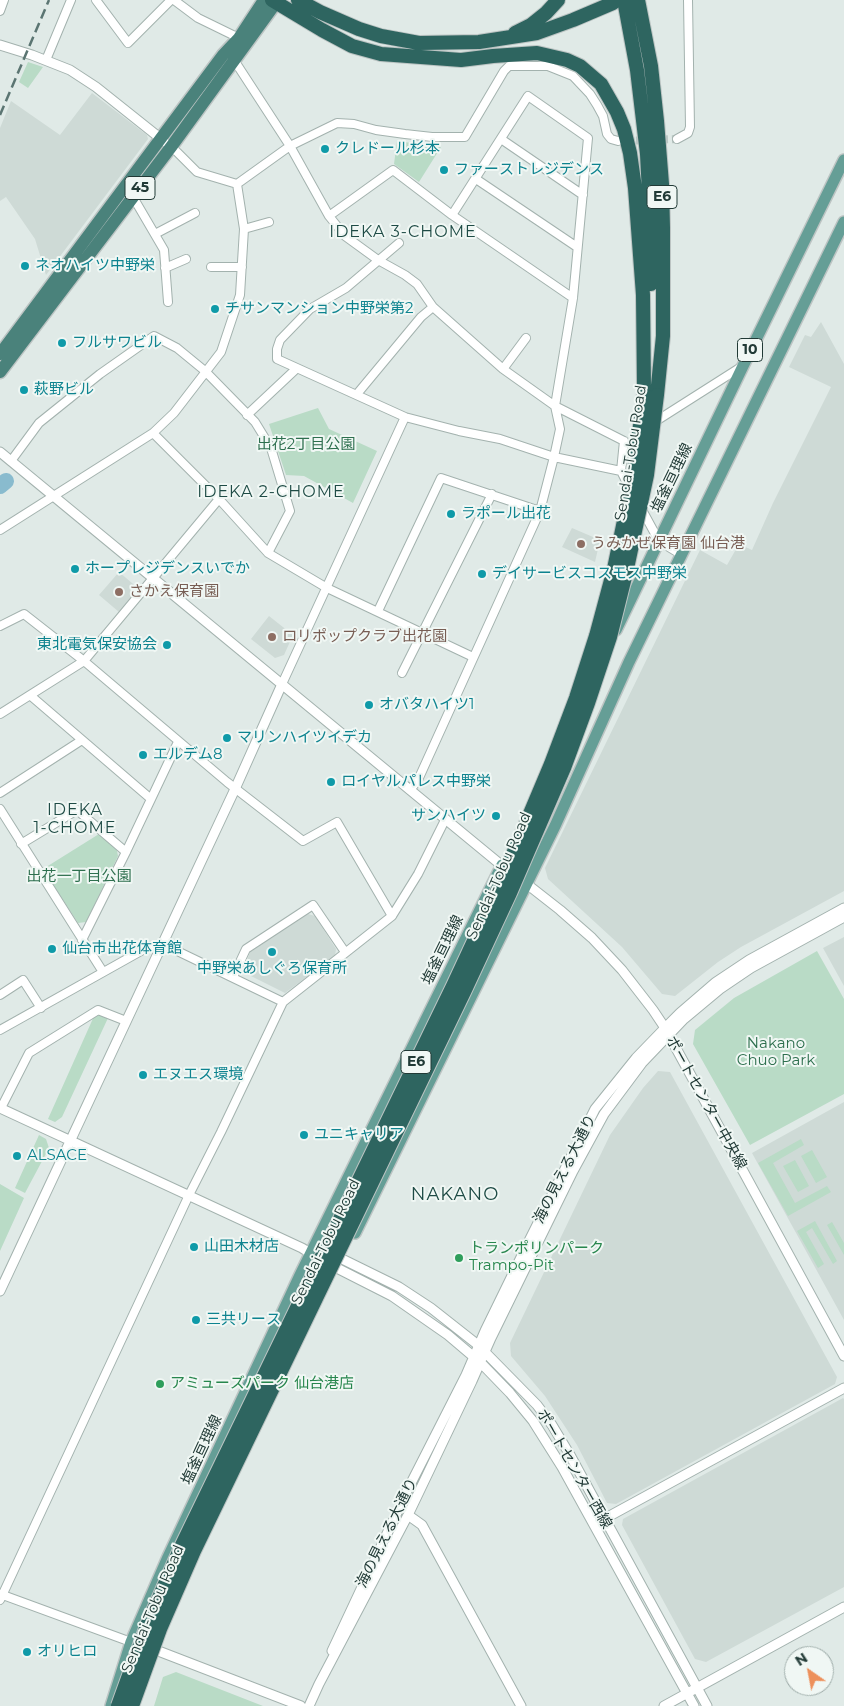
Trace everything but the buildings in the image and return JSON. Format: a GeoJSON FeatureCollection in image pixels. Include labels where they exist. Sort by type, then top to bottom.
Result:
{"type":"FeatureCollection","features":[{"type":"Feature","properties":{"kind":"highway"},"geometry":{"type":"LineString","coordinates":[[298,0],[359,30],[419,43],[479,42],[537,33],[619,4]]}},
{"type":"Feature","properties":{"kind":"highway"},"geometry":{"type":"LineString","coordinates":[[311,0],[320,12]]}},
{"type":"Feature","properties":{"kind":"highway"},"geometry":{"type":"LineString","coordinates":[[506,39],[530,25],[546,13],[558,0]]}},
{"type":"Feature","properties":{"kind":"highway","name":"Sendai-Tobu Road"},"geometry":{"type":"LineString","coordinates":[[118,1706],[148,1623],[182,1545],[500,885],[551,764],[576,698],[593,645],[614,568],[649,393],[663,336],[664,228],[657,121],[650,66],[638,0]]}},
{"type":"Feature","properties":{"kind":"highway"},"geometry":{"type":"LineString","coordinates":[[646,0],[656,63],[657,121]]}},
{"type":"Feature","properties":{"kind":"highway","name":"45"},"geometry":{"type":"LineString","coordinates":[[0,354],[223,55],[273,1]]}},
{"type":"Feature","properties":{"kind":"highway","name":"45"},"geometry":{"type":"LineString","coordinates":[[0,372],[171,147],[234,60],[273,1]]}},
{"type":"Feature","properties":{"kind":"highway"},"geometry":{"type":"LineString","coordinates":[[273,1],[352,46],[381,54],[461,60],[536,53],[567,60],[580,66],[601,84],[617,112],[630,153],[636,196],[649,393]]}},
{"type":"Feature","properties":{"kind":"highway"},"geometry":{"type":"LineString","coordinates":[[493,56],[520,45],[578,27],[619,4]]}},
{"type":"Feature","properties":{"kind":"highway","name":"Sendai-Tobu Road"},"geometry":{"type":"LineString","coordinates":[[132,1706],[160,1629],[194,1551],[514,885],[564,768],[610,637],[647,475],[651,294],[649,186],[644,123],[637,70],[619,4]]}},
{"type":"Feature","properties":{"kind":"main road","name":"塩釜亘理線"},"geometry":{"type":"LineString","coordinates":[[111,1706],[131,1642],[308,1251],[501,866],[844,160]]}},
{"type":"Feature","properties":{"kind":"main road","name":"10"},"geometry":{"type":"LineString","coordinates":[[137,1706],[146,1674],[206,1529],[340,1263],[555,826],[629,662],[844,222]]}},
{"type":"Feature","properties":{"kind":"street"},"geometry":{"type":"LineString","coordinates":[[0,11],[4,0]]}},
{"type":"Feature","properties":{"kind":"street"},"geometry":{"type":"LineString","coordinates":[[46,60],[71,0]]}},
{"type":"Feature","properties":{"kind":"street"},"geometry":{"type":"LineString","coordinates":[[96,0],[128,43],[173,0],[198,18],[238,38]]}},
{"type":"Feature","properties":{"kind":"street"},"geometry":{"type":"LineString","coordinates":[[677,139],[688,133],[690,127],[688,0]]}},
{"type":"Feature","properties":{"kind":"street"},"geometry":{"type":"LineString","coordinates":[[0,45],[70,70],[96,87],[160,138],[197,172],[237,184]]}},
{"type":"Feature","properties":{"kind":"street"},"geometry":{"type":"LineString","coordinates":[[234,60],[290,146],[329,216],[345,236],[378,260],[417,284],[433,307],[502,369],[555,406],[624,441]]}},
{"type":"Feature","properties":{"kind":"street"},"geometry":{"type":"LineString","coordinates":[[237,184],[290,146],[337,123],[432,137],[465,137],[509,66],[548,66],[573,76],[594,99],[603,116],[607,134],[611,139],[618,141]]}},
{"type":"Feature","properties":{"kind":"street"},"geometry":{"type":"LineString","coordinates":[[410,790],[418,780],[540,511],[560,429],[555,406],[573,298],[588,138],[528,96],[452,215]]}},
{"type":"Feature","properties":{"kind":"street"},"geometry":{"type":"LineString","coordinates":[[501,139],[583,195]]}},
{"type":"Feature","properties":{"kind":"street"},"geometry":{"type":"LineString","coordinates":[[329,216],[393,170],[452,215],[573,298]]}},
{"type":"Feature","properties":{"kind":"street"},"geometry":{"type":"LineString","coordinates":[[476,179],[577,247]]}},
{"type":"Feature","properties":{"kind":"street"},"geometry":{"type":"LineString","coordinates":[[0,530],[153,432],[174,413],[221,352],[228,336],[240,295],[244,229],[237,184]]}},
{"type":"Feature","properties":{"kind":"street"},"geometry":{"type":"LineString","coordinates":[[133,197],[164,250],[168,302]]}},
{"type":"Feature","properties":{"kind":"street"},"geometry":{"type":"LineString","coordinates":[[155,234],[195,213]]}},
{"type":"Feature","properties":{"kind":"street"},"geometry":{"type":"LineString","coordinates":[[244,229],[270,222]]}},
{"type":"Feature","properties":{"kind":"street"},"geometry":{"type":"LineString","coordinates":[[399,243],[346,288],[310,310],[280,340],[277,348],[277,359],[406,417],[459,431],[500,438],[554,457],[621,471]]}},
{"type":"Feature","properties":{"kind":"street"},"geometry":{"type":"LineString","coordinates":[[165,268],[186,259]]}},
{"type":"Feature","properties":{"kind":"street"},"geometry":{"type":"LineString","coordinates":[[211,267],[242,266]]}},
{"type":"Feature","properties":{"kind":"street"},"geometry":{"type":"LineString","coordinates":[[356,394],[421,317],[433,307]]}},
{"type":"Feature","properties":{"kind":"street"},"geometry":{"type":"LineString","coordinates":[[11,461],[39,422],[100,374],[154,336],[177,348],[205,371],[255,422],[271,448],[290,511],[268,553]]}},
{"type":"Feature","properties":{"kind":"street"},"geometry":{"type":"LineString","coordinates":[[502,369],[526,338]]}},
{"type":"Feature","properties":{"kind":"street"},"geometry":{"type":"LineString","coordinates":[[624,441],[743,366]]}},
{"type":"Feature","properties":{"kind":"street"},"geometry":{"type":"LineString","coordinates":[[247,415],[296,369]]}},
{"type":"Feature","properties":{"kind":"street"},"geometry":{"type":"LineString","coordinates":[[0,1291],[235,789],[406,417]]}},
{"type":"Feature","properties":{"kind":"street"},"geometry":{"type":"LineString","coordinates":[[153,432],[219,499],[268,553],[327,588],[473,657]]}},
{"type":"Feature","properties":{"kind":"street"},"geometry":{"type":"LineString","coordinates":[[624,441],[621,471],[659,541],[682,555]]}},
{"type":"Feature","properties":{"kind":"street","name":"ポートセンター中央線"},"geometry":{"type":"LineString","coordinates":[[0,452],[501,866],[560,910],[607,954],[637,989],[667,1032],[844,1356]]}},
{"type":"Feature","properties":{"kind":"street"},"geometry":{"type":"LineString","coordinates":[[378,611],[441,478],[540,511]]}},
{"type":"Feature","properties":{"kind":"street"},"geometry":{"type":"LineString","coordinates":[[402,673],[492,494]]}},
{"type":"Feature","properties":{"kind":"street"},"geometry":{"type":"LineString","coordinates":[[0,714],[84,662],[219,499]]}},
{"type":"Feature","properties":{"kind":"street"},"geometry":{"type":"LineString","coordinates":[[0,624],[24,614],[235,789],[303,841],[338,822],[392,916]]}},
{"type":"Feature","properties":{"kind":"street"},"geometry":{"type":"LineString","coordinates":[[30,696],[151,799]]}},
{"type":"Feature","properties":{"kind":"street"},"geometry":{"type":"LineString","coordinates":[[0,793],[82,740]]}},
{"type":"Feature","properties":{"kind":"street"},"geometry":{"type":"LineString","coordinates":[[82,940],[178,742]]}},
{"type":"Feature","properties":{"kind":"street"},"geometry":{"type":"LineString","coordinates":[[0,809],[103,972]]}},
{"type":"Feature","properties":{"kind":"street"},"geometry":{"type":"LineString","coordinates":[[22,844],[77,810],[126,852]]}},
{"type":"Feature","properties":{"kind":"street"},"geometry":{"type":"LineString","coordinates":[[301,1706],[156,1650],[1,1596],[189,1195],[283,1002],[392,916],[418,874],[445,820]]}},
{"type":"Feature","properties":{"kind":"street"},"geometry":{"type":"LineString","coordinates":[[233,977],[246,949],[313,905],[345,952]]}},
{"type":"Feature","properties":{"kind":"street","name":"海の見える大通り"},"geometry":{"type":"LineString","coordinates":[[319,1684],[334,1643],[407,1492],[466,1375],[477,1359],[478,1345],[595,1109],[636,1058],[667,1032],[694,1000],[716,982],[749,960],[844,908]]}},
{"type":"Feature","properties":{"kind":"street"},"geometry":{"type":"LineString","coordinates":[[309,1706],[408,1515],[477,1359],[485,1352],[573,1171],[604,1114],[667,1032],[720,989],[751,968],[844,918]]}},
{"type":"Feature","properties":{"kind":"street"},"geometry":{"type":"LineString","coordinates":[[0,1030],[150,946],[161,945],[170,948],[283,1002]]}},
{"type":"Feature","properties":{"kind":"street"},"geometry":{"type":"LineString","coordinates":[[0,995],[23,980],[41,1008]]}},
{"type":"Feature","properties":{"kind":"street"},"geometry":{"type":"LineString","coordinates":[[126,1021],[98,1010],[28,1053],[1,1108],[308,1251],[340,1263],[448,1335],[477,1359],[510,1393],[533,1421],[562,1467],[694,1706]]}},
{"type":"Feature","properties":{"kind":"street","name":"ポートセンター西線"},"geometry":{"type":"LineString","coordinates":[[340,1263],[407,1293],[431,1308],[478,1345],[537,1405],[552,1425],[707,1706]]}},
{"type":"Feature","properties":{"kind":"street"},"geometry":{"type":"LineString","coordinates":[[604,1519],[844,1388]]}},
{"type":"Feature","properties":{"kind":"street"},"geometry":{"type":"LineString","coordinates":[[408,1515],[422,1525],[521,1706]]}},
{"type":"Feature","properties":{"kind":"street"},"geometry":{"type":"LineString","coordinates":[[664,1706],[844,1607]]}},
{"type":"Feature","properties":{"kind":"shaded area"},"geometry":{"type":"Polygon","coordinates":[[[92,93],[147,135],[148,139],[46,275],[35,239],[6,197],[0,201],[0,128],[11,101],[60,135],[92,93]]]}},
{"type":"Feature","properties":{"kind":"shaded area"},"geometry":{"type":"Polygon","coordinates":[[[821,322],[844,364],[844,891],[741,947],[718,962],[675,996],[662,994],[622,947],[548,879],[545,868],[700,550],[727,565],[739,544],[752,550],[773,503],[831,387],[789,367],[805,335],[811,337],[821,322]]]}},
{"type":"Feature","properties":{"kind":"shaded area","name":"うみかぜ保育園 仙台港"},"geometry":{"type":"Polygon","coordinates":[[[572,528],[600,540],[595,562],[562,547],[572,528]]]}},
{"type":"Feature","properties":{"kind":"shaded area","name":"さかえ保育園"},"geometry":{"type":"Polygon","coordinates":[[[119,572],[139,589],[119,612],[99,595],[119,572]]]}},
{"type":"Feature","properties":{"kind":"shaded area","name":"ロリポップクラブ出花園"},"geometry":{"type":"Polygon","coordinates":[[[269,616],[293,635],[284,655],[275,658],[251,639],[269,616]]]}},
{"type":"Feature","properties":{"kind":"shaded area"},"geometry":{"type":"Polygon","coordinates":[[[308,914],[315,916],[336,949],[335,956],[285,993],[243,972],[250,952],[308,914]]]}},
{"type":"Feature","properties":{"kind":"shaded area"},"geometry":{"type":"Polygon","coordinates":[[[844,937],[844,986],[823,948],[844,937]]]}},
{"type":"Feature","properties":{"kind":"shaded area"},"geometry":{"type":"Polygon","coordinates":[[[658,1071],[670,1072],[837,1377],[835,1384],[616,1504],[607,1503],[577,1445],[545,1396],[511,1356],[510,1343],[610,1135],[643,1088],[658,1071]]]}},
{"type":"Feature","properties":{"kind":"shaded area"},"geometry":{"type":"Polygon","coordinates":[[[844,1102],[844,1320],[752,1153],[844,1102]]]}},
{"type":"Feature","properties":{"kind":"shaded area"},"geometry":{"type":"Polygon","coordinates":[[[843,1398],[844,1587],[706,1662],[695,1659],[622,1525],[623,1519],[843,1398]]]}},
{"type":"Feature","properties":{"kind":"green space"},"geometry":{"type":"Polygon","coordinates":[[[28,62],[43,67],[28,88],[19,82],[28,62]]]}},
{"type":"Feature","properties":{"kind":"green space"},"geometry":{"type":"Polygon","coordinates":[[[397,141],[441,147],[419,182],[394,164],[397,141]]]}},
{"type":"Feature","properties":{"kind":"green space","name":"出花2丁目公園"},"geometry":{"type":"Polygon","coordinates":[[[318,408],[329,429],[377,451],[353,503],[304,476],[286,475],[269,424],[318,408]]]}},
{"type":"Feature","properties":{"kind":"green space","name":"出花一丁目公園"},"geometry":{"type":"Polygon","coordinates":[[[99,834],[116,846],[118,856],[86,922],[78,923],[43,869],[99,834]]]}},
{"type":"Feature","properties":{"kind":"green space","name":"Nakano Chuo Park"},"geometry":{"type":"Polygon","coordinates":[[[817,951],[844,999],[844,1094],[750,1145],[693,1044],[695,1030],[734,998],[817,951]]]}},
{"type":"Feature","properties":{"kind":"green space"},"geometry":{"type":"Polygon","coordinates":[[[95,1014],[108,1018],[62,1117],[55,1122],[48,1119],[95,1014]]]}},
{"type":"Feature","properties":{"kind":"green space"},"geometry":{"type":"Polygon","coordinates":[[[39,1135],[46,1139],[49,1148],[25,1193],[15,1188],[39,1135]]]}},
{"type":"Feature","properties":{"kind":"green space"},"geometry":{"type":"Polygon","coordinates":[[[801,1139],[804,1145],[773,1163],[795,1203],[827,1186],[831,1192],[788,1216],[758,1163],[801,1139]]]}},
{"type":"Feature","properties":{"kind":"green space"},"geometry":{"type":"Polygon","coordinates":[[[812,1150],[827,1177],[816,1183],[801,1156],[812,1150]]]}},
{"type":"Feature","properties":{"kind":"green space"},"geometry":{"type":"Polygon","coordinates":[[[795,1160],[809,1186],[798,1192],[783,1166],[795,1160]]]}},
{"type":"Feature","properties":{"kind":"green space"},"geometry":{"type":"Polygon","coordinates":[[[0,1184],[24,1198],[0,1251],[0,1184]]]}},
{"type":"Feature","properties":{"kind":"green space"},"geometry":{"type":"Polygon","coordinates":[[[815,1221],[837,1261],[833,1264],[812,1228],[806,1232],[824,1264],[818,1268],[797,1231],[815,1221]]]}},
{"type":"Feature","properties":{"kind":"green space"},"geometry":{"type":"Polygon","coordinates":[[[832,1222],[844,1243],[844,1255],[827,1225],[832,1222]]]}},
{"type":"Feature","properties":{"kind":"green space"},"geometry":{"type":"Polygon","coordinates":[[[176,1672],[263,1706],[154,1706],[163,1677],[176,1672]]]}},
{"type":"Feature","properties":{"kind":"waterway"},"geometry":{"type":"LineString","coordinates":[[0,486],[6,481]]}},
{"type":"Feature","properties":{"kind":"tunnel"},"geometry":{"type":"LineString","coordinates":[[624,141],[677,139]]}},
{"type":"Feature","properties":{"kind":"railway"},"geometry":{"type":"LineString","coordinates":[[0,115],[49,0]]}},
{"type":"Feature","properties":{"kind":"place","name":"クレドール杉本"},"geometry":{"type":"Point","coordinates":[325,149]}},
{"type":"Feature","properties":{"kind":"place","name":"ファーストレジデンス"},"geometry":{"type":"Point","coordinates":[444,170]}},
{"type":"Feature","properties":{"kind":"place","name":"ネオハイツ中野栄"},"geometry":{"type":"Point","coordinates":[25,266]}},
{"type":"Feature","properties":{"kind":"place","name":"チサンマンション中野栄第2"},"geometry":{"type":"Point","coordinates":[215,309]}},
{"type":"Feature","properties":{"kind":"place","name":"フルサワビル"},"geometry":{"type":"Point","coordinates":[62,343]}},
{"type":"Feature","properties":{"kind":"place","name":"萩野ビル"},"geometry":{"type":"Point","coordinates":[24,390]}},
{"type":"Feature","properties":{"kind":"place","name":"ラポール出花"},"geometry":{"type":"Point","coordinates":[451,514]}},
{"type":"Feature","properties":{"kind":"place","name":"うみかぜ保育園 仙台港"},"geometry":{"type":"Point","coordinates":[581,544]}},
{"type":"Feature","properties":{"kind":"place","name":"ホープレジデンスいでか"},"geometry":{"type":"Point","coordinates":[75,569]}},
{"type":"Feature","properties":{"kind":"place","name":"デイサービスコスモス中野栄"},"geometry":{"type":"Point","coordinates":[482,574]}},
{"type":"Feature","properties":{"kind":"place","name":"さかえ保育園"},"geometry":{"type":"Point","coordinates":[119,592]}},
{"type":"Feature","properties":{"kind":"place","name":"ロリポップクラブ出花園"},"geometry":{"type":"Point","coordinates":[272,637]}},
{"type":"Feature","properties":{"kind":"place","name":"東北電気保安協会"},"geometry":{"type":"Point","coordinates":[167,645]}},
{"type":"Feature","properties":{"kind":"place","name":"オバタハイツ1"},"geometry":{"type":"Point","coordinates":[369,705]}},
{"type":"Feature","properties":{"kind":"place","name":"マリンハイツイデカ"},"geometry":{"type":"Point","coordinates":[227,738]}},
{"type":"Feature","properties":{"kind":"place","name":"エルデム8"},"geometry":{"type":"Point","coordinates":[143,755]}},
{"type":"Feature","properties":{"kind":"place","name":"ロイヤルパレス中野栄"},"geometry":{"type":"Point","coordinates":[331,782]}},
{"type":"Feature","properties":{"kind":"place","name":"サンハイツ"},"geometry":{"type":"Point","coordinates":[496,816]}},
{"type":"Feature","properties":{"kind":"place","name":"仙台市出花体育館"},"geometry":{"type":"Point","coordinates":[52,949]}},
{"type":"Feature","properties":{"kind":"place","name":"中野栄あしぐろ保育所"},"geometry":{"type":"Point","coordinates":[272,952]}},
{"type":"Feature","properties":{"kind":"place","name":"エヌエス環境"},"geometry":{"type":"Point","coordinates":[143,1075]}},
{"type":"Feature","properties":{"kind":"place","name":"ユニキャリア"},"geometry":{"type":"Point","coordinates":[304,1135]}},
{"type":"Feature","properties":{"kind":"place","name":"ALSACE"},"geometry":{"type":"Point","coordinates":[17,1156]}},
{"type":"Feature","properties":{"kind":"place","name":"山田木材店"},"geometry":{"type":"Point","coordinates":[194,1247]}},
{"type":"Feature","properties":{"kind":"place","name":"トランポリンパーク Trampo-Pit"},"geometry":{"type":"Point","coordinates":[459,1258]}},
{"type":"Feature","properties":{"kind":"place","name":"三共リース"},"geometry":{"type":"Point","coordinates":[196,1320]}},
{"type":"Feature","properties":{"kind":"place","name":"アミューズパーク 仙台港店"},"geometry":{"type":"Point","coordinates":[160,1384]}},
{"type":"Feature","properties":{"kind":"place","name":"オリヒロ"},"geometry":{"type":"Point","coordinates":[27,1652]}},
{"type":"Feature","properties":{"kind":"district","name":"IDEKA 3-CHOME"},"geometry":{"type":"Point","coordinates":[403,232]}},
{"type":"Feature","properties":{"kind":"district","name":"IDEKA 2-CHOME"},"geometry":{"type":"Point","coordinates":[271,492]}},
{"type":"Feature","properties":{"kind":"district","name":"IDEKA 1-CHOME"},"geometry":{"type":"Point","coordinates":[75,819]}},
{"type":"Feature","properties":{"kind":"district","name":"NAKANO"},"geometry":{"type":"Point","coordinates":[455,1195]}}]}
